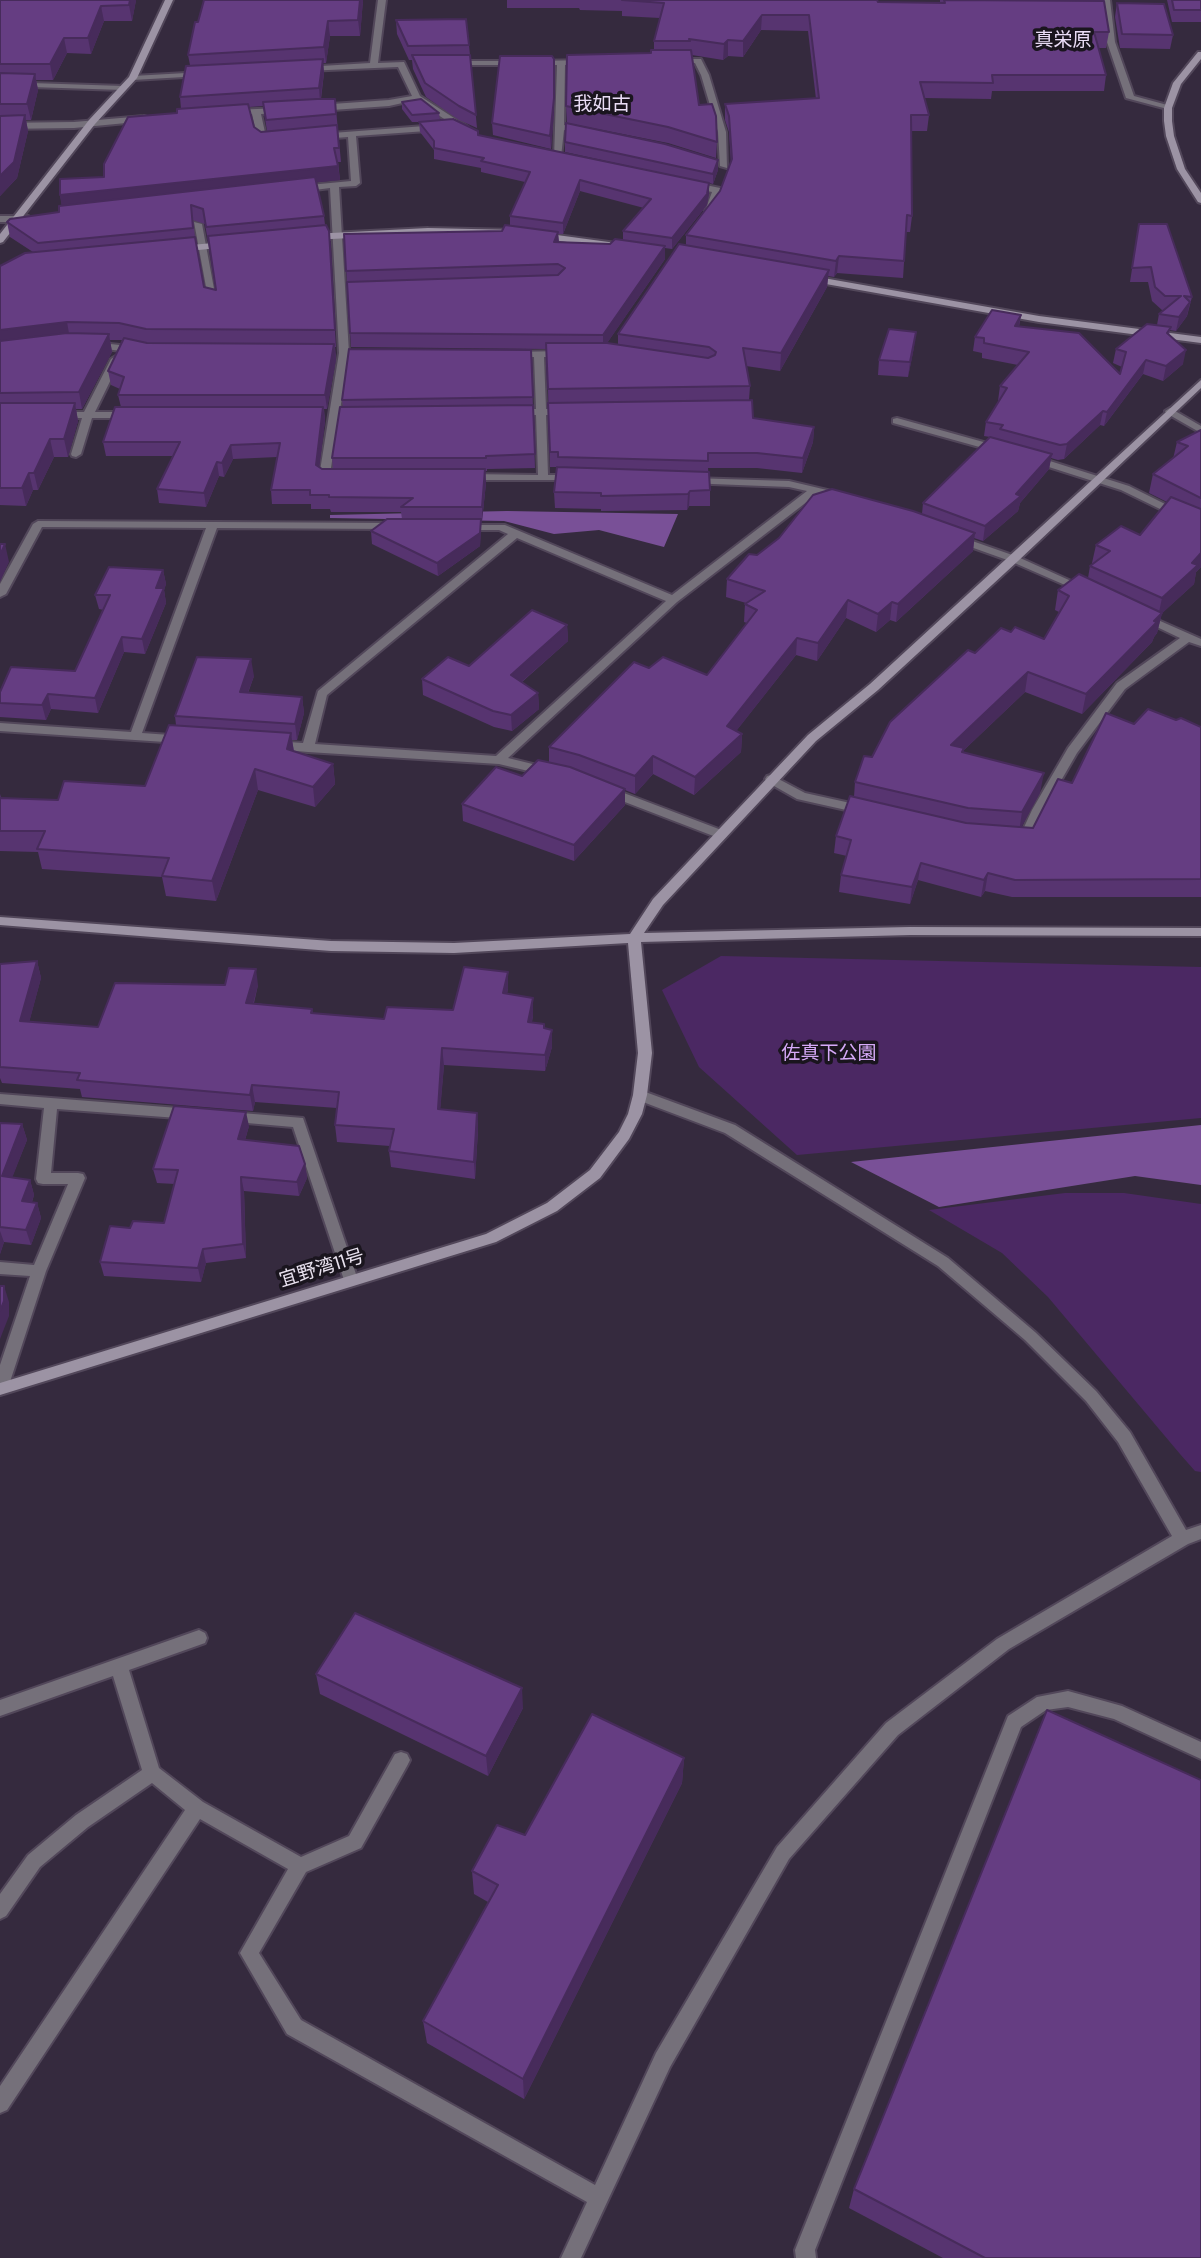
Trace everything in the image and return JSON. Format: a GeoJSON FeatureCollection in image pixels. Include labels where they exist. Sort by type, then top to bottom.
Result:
{"type":"FeatureCollection","features":[{"type":"Feature","properties":{"kind":"street"},"geometry":{"type":"LineString","coordinates":[[0,240],[92,122],[133,78],[169,0]]}},
{"type":"Feature","properties":{"kind":"street"},"geometry":{"type":"LineString","coordinates":[[374,65],[382,0]]}},
{"type":"Feature","properties":{"kind":"street"},"geometry":{"type":"LineString","coordinates":[[1106,0],[1111,41],[1130,98],[1168,108]]}},
{"type":"Feature","properties":{"kind":"street"},"geometry":{"type":"LineString","coordinates":[[1199,58],[1177,83],[1168,108],[1170,136],[1181,169],[1201,200]]}},
{"type":"Feature","properties":{"kind":"street"},"geometry":{"type":"LineString","coordinates":[[671,61],[698,61],[722,132],[722,178],[713,206],[704,217]]}},
{"type":"Feature","properties":{"kind":"street"},"geometry":{"type":"LineString","coordinates":[[556,157],[561,62]]}},
{"type":"Feature","properties":{"kind":"street"},"geometry":{"type":"LineString","coordinates":[[441,64],[602,62]]}},
{"type":"Feature","properties":{"kind":"street"},"geometry":{"type":"LineString","coordinates":[[401,64],[417,97],[455,124],[479,135]]}},
{"type":"Feature","properties":{"kind":"street"},"geometry":{"type":"LineString","coordinates":[[292,70],[414,64]]}},
{"type":"Feature","properties":{"kind":"street"},"geometry":{"type":"LineString","coordinates":[[133,78],[209,74]]}},
{"type":"Feature","properties":{"kind":"street"},"geometry":{"type":"LineString","coordinates":[[0,85],[123,88]]}},
{"type":"Feature","properties":{"kind":"street"},"geometry":{"type":"LineString","coordinates":[[309,108],[389,103],[417,97]]}},
{"type":"Feature","properties":{"kind":"street"},"geometry":{"type":"LineString","coordinates":[[214,114],[296,109]]}},
{"type":"Feature","properties":{"kind":"street"},"geometry":{"type":"LineString","coordinates":[[256,112],[262,140],[275,139]]}},
{"type":"Feature","properties":{"kind":"street"},"geometry":{"type":"LineString","coordinates":[[0,125],[74,125],[160,118]]}},
{"type":"Feature","properties":{"kind":"street"},"geometry":{"type":"LineString","coordinates":[[314,136],[455,124]]}},
{"type":"Feature","properties":{"kind":"street"},"geometry":{"type":"LineString","coordinates":[[559,127],[600,135]]}},
{"type":"Feature","properties":{"kind":"street"},"geometry":{"type":"LineString","coordinates":[[295,189],[356,183],[352,134]]}},
{"type":"Feature","properties":{"kind":"street"},"geometry":{"type":"LineString","coordinates":[[543,153],[570,159]]}},
{"type":"Feature","properties":{"kind":"street"},"geometry":{"type":"LineString","coordinates":[[712,163],[722,178]]}},
{"type":"Feature","properties":{"kind":"street"},"geometry":{"type":"LineString","coordinates":[[677,182],[722,178]]}},
{"type":"Feature","properties":{"kind":"street"},"geometry":{"type":"LineString","coordinates":[[334,185],[344,353],[324,477],[351,477]]}},
{"type":"Feature","properties":{"kind":"street"},"geometry":{"type":"LineString","coordinates":[[0,210],[16,220]]}},
{"type":"Feature","properties":{"kind":"street"},"geometry":{"type":"LineString","coordinates":[[0,219],[36,218]]}},
{"type":"Feature","properties":{"kind":"street"},"geometry":{"type":"LineString","coordinates":[[197,224],[214,303]]}},
{"type":"Feature","properties":{"kind":"street"},"geometry":{"type":"LineString","coordinates":[[296,239],[428,231],[521,234]]}},
{"type":"Feature","properties":{"kind":"street"},"geometry":{"type":"LineString","coordinates":[[534,235],[624,247]]}},
{"type":"Feature","properties":{"kind":"street"},"geometry":{"type":"LineString","coordinates":[[163,251],[243,243]]}},
{"type":"Feature","properties":{"kind":"street"},"geometry":{"type":"LineString","coordinates":[[796,276],[1039,318],[1201,340]]}},
{"type":"Feature","properties":{"kind":"street"},"geometry":{"type":"LineString","coordinates":[[340,290],[354,290]]}},
{"type":"Feature","properties":{"kind":"street"},"geometry":{"type":"LineString","coordinates":[[83,345],[122,346],[149,352]]}},
{"type":"Feature","properties":{"kind":"street"},"geometry":{"type":"LineString","coordinates":[[76,454],[88,415],[122,346]]}},
{"type":"Feature","properties":{"kind":"street"},"geometry":{"type":"LineString","coordinates":[[330,353],[358,353]]}},
{"type":"Feature","properties":{"kind":"street"},"geometry":{"type":"LineString","coordinates":[[497,354],[580,355]]}},
{"type":"Feature","properties":{"kind":"street"},"geometry":{"type":"LineString","coordinates":[[539,354],[543,477]]}},
{"type":"Feature","properties":{"kind":"street"},"geometry":{"type":"LineString","coordinates":[[634,938],[658,902],[812,738],[874,687],[1201,383]]}},
{"type":"Feature","properties":{"kind":"street"},"geometry":{"type":"LineString","coordinates":[[501,412],[583,411]]}},
{"type":"Feature","properties":{"kind":"street"},"geometry":{"type":"LineString","coordinates":[[1170,411],[1201,430]]}},
{"type":"Feature","properties":{"kind":"street"},"geometry":{"type":"LineString","coordinates":[[51,415],[143,415]]}},
{"type":"Feature","properties":{"kind":"street"},"geometry":{"type":"LineString","coordinates":[[321,415],[348,415]]}},
{"type":"Feature","properties":{"kind":"street"},"geometry":{"type":"LineString","coordinates":[[897,421],[1012,453]]}},
{"type":"Feature","properties":{"kind":"street"},"geometry":{"type":"LineString","coordinates":[[1025,456],[1125,488],[1201,526]]}},
{"type":"Feature","properties":{"kind":"street"},"geometry":{"type":"LineString","coordinates":[[461,477],[584,478]]}},
{"type":"Feature","properties":{"kind":"street"},"geometry":{"type":"LineString","coordinates":[[680,481],[789,484],[857,502]]}},
{"type":"Feature","properties":{"kind":"street"},"geometry":{"type":"LineString","coordinates":[[499,760],[673,600],[815,490]]}},
{"type":"Feature","properties":{"kind":"street"},"geometry":{"type":"LineString","coordinates":[[0,594],[38,524],[405,526]]}},
{"type":"Feature","properties":{"kind":"street"},"geometry":{"type":"LineString","coordinates":[[135,736],[213,525]]}},
{"type":"Feature","properties":{"kind":"street"},"geometry":{"type":"LineString","coordinates":[[446,527],[501,527],[673,600]]}},
{"type":"Feature","properties":{"kind":"street"},"geometry":{"type":"LineString","coordinates":[[309,748],[322,694],[516,533]]}},
{"type":"Feature","properties":{"kind":"street"},"geometry":{"type":"LineString","coordinates":[[942,533],[1014,559],[1100,597]]}},
{"type":"Feature","properties":{"kind":"street"},"geometry":{"type":"LineString","coordinates":[[1136,613],[1201,643]]}},
{"type":"Feature","properties":{"kind":"street"},"geometry":{"type":"LineString","coordinates":[[1000,838],[1024,840],[1072,751],[1121,686],[1188,637]]}},
{"type":"Feature","properties":{"kind":"street"},"geometry":{"type":"LineString","coordinates":[[0,727],[188,740]]}},
{"type":"Feature","properties":{"kind":"street"},"geometry":{"type":"LineString","coordinates":[[255,744],[499,760],[561,775]]}},
{"type":"Feature","properties":{"kind":"street"},"geometry":{"type":"LineString","coordinates":[[771,779],[802,796],[883,815]]}},
{"type":"Feature","properties":{"kind":"street"},"geometry":{"type":"LineString","coordinates":[[597,787],[720,834]]}},
{"type":"Feature","properties":{"kind":"street"},"geometry":{"type":"LineString","coordinates":[[0,921],[331,946],[453,948],[634,938],[910,931],[1201,932]]}},
{"type":"Feature","properties":{"kind":"street","name":"宜野湾11号"},"geometry":{"type":"LineString","coordinates":[[0,1388],[491,1238],[552,1207],[595,1174],[624,1135],[635,1114],[645,1053],[634,938]]}},
{"type":"Feature","properties":{"kind":"street"},"geometry":{"type":"LineString","coordinates":[[640,1095],[730,1129],[943,1262],[1030,1336],[1091,1396],[1124,1437],[1182,1539]]}},
{"type":"Feature","properties":{"kind":"street"},"geometry":{"type":"LineString","coordinates":[[0,1099],[299,1122],[351,1280]]}},
{"type":"Feature","properties":{"kind":"street"},"geometry":{"type":"LineString","coordinates":[[0,1388],[39,1271],[78,1178],[43,1178],[51,1103]]}},
{"type":"Feature","properties":{"kind":"street"},"geometry":{"type":"LineString","coordinates":[[0,1268],[39,1271]]}},
{"type":"Feature","properties":{"kind":"street"},"geometry":{"type":"LineString","coordinates":[[571,2258],[663,2060],[783,1853],[792,1842],[892,1728],[1003,1644],[1182,1539],[1201,1532]]}},
{"type":"Feature","properties":{"kind":"street"},"geometry":{"type":"LineString","coordinates":[[0,1708],[199,1638]]}},
{"type":"Feature","properties":{"kind":"street"},"geometry":{"type":"LineString","coordinates":[[118,1667],[152,1773],[197,1808],[300,1866]]}},
{"type":"Feature","properties":{"kind":"street"},"geometry":{"type":"LineString","coordinates":[[806,2258],[805,2250],[1014,1722],[1043,1703],[1068,1699],[1116,1712],[1201,1751]]}},
{"type":"Feature","properties":{"kind":"street"},"geometry":{"type":"LineString","coordinates":[[401,1760],[355,1842],[300,1866],[249,1953],[294,2027],[600,2199]]}},
{"type":"Feature","properties":{"kind":"street"},"geometry":{"type":"LineString","coordinates":[[0,1910],[34,1861],[82,1821],[152,1773]]}},
{"type":"Feature","properties":{"kind":"street"},"geometry":{"type":"LineString","coordinates":[[0,2103],[197,1808]]}},
{"type":"Feature","properties":{"kind":"green space","name":"佐真下公園"},"geometry":{"type":"Polygon","coordinates":[[[721,956],[1201,967],[1201,1118],[797,1155],[699,1067],[662,990],[721,956]]]}},
{"type":"Feature","properties":{"kind":"green space"},"geometry":{"type":"Polygon","coordinates":[[[1065,1193],[1124,1193],[1201,1204],[1201,1472],[1195,1471],[1180,1454],[1048,1297],[1002,1253],[929,1210],[1065,1193]]]}},
{"type":"Feature","properties":{"kind":"shaded area"},"geometry":{"type":"Polygon","coordinates":[[[507,511],[678,514],[664,547],[599,530],[554,534],[504,521],[330,518],[330,515],[507,511]]]}},
{"type":"Feature","properties":{"kind":"shaded area"},"geometry":{"type":"Polygon","coordinates":[[[1201,1125],[1201,1185],[1135,1176],[939,1207],[851,1162],[1201,1125]]]}},
{"type":"Feature","properties":{"kind":"building"},"geometry":{"type":"Polygon","coordinates":[[[0,0],[130,0],[129,5],[101,6],[88,38],[64,38],[50,64],[0,64],[0,0]]]}},
{"type":"Feature","properties":{"kind":"building"},"geometry":{"type":"Polygon","coordinates":[[[204,0],[360,0],[358,20],[328,21],[324,47],[188,55],[195,22],[198,22],[204,0]]]}},
{"type":"Feature","properties":{"kind":"building"},"geometry":{"type":"Polygon","coordinates":[[[622,0],[877,0],[945,3],[944,0],[1104,1],[1109,32],[1094,32],[1106,75],[992,75],[993,83],[920,82],[929,115],[911,115],[912,216],[907,215],[904,261],[839,256],[836,261],[686,235],[720,191],[732,159],[729,116],[725,104],[819,98],[809,15],[762,15],[743,41],[728,40],[724,44],[689,39],[690,41],[654,41],[664,3],[622,0]]]}},
{"type":"Feature","properties":{"kind":"building"},"geometry":{"type":"Polygon","coordinates":[[[1172,0],[1201,0],[1201,10],[1174,10],[1172,0]]]}},
{"type":"Feature","properties":{"kind":"building"},"geometry":{"type":"Polygon","coordinates":[[[1117,3],[1164,4],[1173,35],[1122,34],[1117,3]]]}},
{"type":"Feature","properties":{"kind":"building"},"geometry":{"type":"Polygon","coordinates":[[[466,19],[469,45],[408,46],[396,20],[466,19]]]}},
{"type":"Feature","properties":{"kind":"building"},"geometry":{"type":"Polygon","coordinates":[[[651,50],[691,50],[699,105],[712,104],[716,116],[717,142],[668,127],[566,106],[567,55],[651,53],[651,50]]]}},
{"type":"Feature","properties":{"kind":"building"},"geometry":{"type":"Polygon","coordinates":[[[412,55],[470,55],[476,115],[425,83],[412,55]]]}},
{"type":"Feature","properties":{"kind":"building"},"geometry":{"type":"Polygon","coordinates":[[[500,56],[552,56],[554,59],[550,136],[492,123],[500,56]]]}},
{"type":"Feature","properties":{"kind":"building"},"geometry":{"type":"Polygon","coordinates":[[[323,59],[319,88],[180,97],[186,66],[323,59]]]}},
{"type":"Feature","properties":{"kind":"building"},"geometry":{"type":"Polygon","coordinates":[[[0,73],[35,74],[27,104],[0,104],[0,73]]]}},
{"type":"Feature","properties":{"kind":"building"},"geometry":{"type":"Polygon","coordinates":[[[335,99],[336,114],[266,120],[263,102],[335,99]]]}},
{"type":"Feature","properties":{"kind":"building"},"geometry":{"type":"Polygon","coordinates":[[[421,99],[439,113],[412,115],[402,102],[421,99]]]}},
{"type":"Feature","properties":{"kind":"building"},"geometry":{"type":"Polygon","coordinates":[[[248,104],[254,127],[261,132],[337,125],[339,148],[334,148],[338,166],[60,195],[60,179],[104,177],[104,164],[128,117],[177,113],[177,109],[248,104]]]}},
{"type":"Feature","properties":{"kind":"building"},"geometry":{"type":"Polygon","coordinates":[[[25,115],[14,162],[0,176],[0,116],[25,115]]]}},
{"type":"Feature","properties":{"kind":"building"},"geometry":{"type":"Polygon","coordinates":[[[453,119],[478,131],[478,135],[709,183],[707,194],[672,238],[623,231],[651,199],[580,180],[563,223],[510,216],[530,172],[481,161],[484,158],[434,148],[434,141],[419,122],[453,119]]]}},
{"type":"Feature","properties":{"kind":"building"},"geometry":{"type":"Polygon","coordinates":[[[566,123],[665,144],[718,160],[713,174],[565,142],[566,123]]]}},
{"type":"Feature","properties":{"kind":"building"},"geometry":{"type":"Polygon","coordinates":[[[315,177],[324,216],[206,227],[203,209],[191,205],[193,228],[38,243],[7,222],[10,219],[59,212],[59,206],[315,177]]]}},
{"type":"Feature","properties":{"kind":"building"},"geometry":{"type":"Polygon","coordinates":[[[1139,224],[1167,224],[1192,297],[1184,296],[1190,302],[1179,317],[1159,314],[1181,296],[1165,296],[1155,287],[1151,267],[1132,268],[1139,224]]]}},
{"type":"Feature","properties":{"kind":"building"},"geometry":{"type":"Polygon","coordinates":[[[326,225],[329,231],[335,330],[146,329],[119,323],[67,322],[0,330],[0,266],[25,253],[195,237],[204,287],[216,290],[208,236],[326,225]]]}},
{"type":"Feature","properties":{"kind":"building"},"geometry":{"type":"Polygon","coordinates":[[[505,225],[558,232],[554,242],[610,244],[615,239],[665,246],[603,335],[350,333],[347,282],[558,275],[565,268],[558,264],[346,271],[344,234],[502,231],[505,225]]]}},
{"type":"Feature","properties":{"kind":"building"},"geometry":{"type":"Polygon","coordinates":[[[679,244],[829,270],[781,353],[743,348],[750,386],[548,389],[546,343],[607,343],[708,358],[715,355],[716,352],[709,347],[618,334],[679,244]]]}},
{"type":"Feature","properties":{"kind":"building"},"geometry":{"type":"Polygon","coordinates":[[[992,310],[1021,315],[1015,326],[1079,333],[1120,374],[1126,352],[1116,349],[1147,324],[1171,327],[1167,333],[1186,350],[1166,366],[1146,360],[1107,412],[1103,411],[1067,444],[1060,445],[1000,429],[1003,425],[986,422],[1007,388],[1000,386],[1029,352],[984,343],[984,338],[975,337],[992,310]]]}},
{"type":"Feature","properties":{"kind":"building"},"geometry":{"type":"Polygon","coordinates":[[[889,329],[916,332],[910,362],[879,360],[889,329]]]}},
{"type":"Feature","properties":{"kind":"building"},"geometry":{"type":"Polygon","coordinates":[[[67,333],[109,334],[79,392],[0,393],[0,341],[67,333]]]}},
{"type":"Feature","properties":{"kind":"building"},"geometry":{"type":"Polygon","coordinates":[[[124,338],[147,343],[334,344],[325,395],[118,395],[124,377],[108,371],[124,338]]]}},
{"type":"Feature","properties":{"kind":"building"},"geometry":{"type":"Polygon","coordinates":[[[349,349],[531,350],[533,397],[342,400],[349,349]]]}},
{"type":"Feature","properties":{"kind":"building"},"geometry":{"type":"Polygon","coordinates":[[[752,400],[753,418],[814,427],[803,458],[757,453],[708,453],[708,461],[558,457],[558,452],[550,452],[548,403],[752,400]]]}},
{"type":"Feature","properties":{"kind":"building"},"geometry":{"type":"Polygon","coordinates":[[[0,403],[75,403],[64,439],[50,439],[34,473],[29,473],[22,488],[0,488],[0,403]]]}},
{"type":"Feature","properties":{"kind":"building"},"geometry":{"type":"Polygon","coordinates":[[[533,405],[535,454],[486,458],[332,458],[340,407],[533,405]]]}},
{"type":"Feature","properties":{"kind":"building"},"geometry":{"type":"Polygon","coordinates":[[[115,407],[323,407],[316,465],[322,469],[485,469],[482,507],[401,507],[413,498],[329,497],[310,495],[310,490],[271,490],[280,443],[231,445],[222,463],[217,462],[204,493],[157,489],[180,442],[103,442],[115,407]]]}},
{"type":"Feature","properties":{"kind":"building"},"geometry":{"type":"Polygon","coordinates":[[[1201,430],[1201,498],[1153,474],[1188,446],[1177,442],[1201,430]]]}},
{"type":"Feature","properties":{"kind":"building"},"geometry":{"type":"Polygon","coordinates":[[[990,437],[1052,454],[1016,494],[1021,496],[985,526],[923,503],[990,437]]]}},
{"type":"Feature","properties":{"kind":"building"},"geometry":{"type":"Polygon","coordinates":[[[557,467],[709,472],[710,490],[690,491],[688,494],[601,496],[601,493],[554,492],[557,467]]]}},
{"type":"Feature","properties":{"kind":"building"},"geometry":{"type":"Polygon","coordinates":[[[832,489],[913,511],[975,533],[898,604],[892,602],[878,614],[848,600],[818,643],[797,638],[727,726],[742,734],[695,777],[653,756],[635,776],[549,747],[634,662],[649,668],[663,657],[707,675],[757,610],[745,604],[765,591],[727,579],[749,554],[757,555],[779,538],[813,495],[832,489]]]}},
{"type":"Feature","properties":{"kind":"building"},"geometry":{"type":"Polygon","coordinates":[[[1171,497],[1201,509],[1201,553],[1192,563],[1198,565],[1162,598],[1090,566],[1110,551],[1096,545],[1121,526],[1140,535],[1171,497]]]}},
{"type":"Feature","properties":{"kind":"building"},"geometry":{"type":"Polygon","coordinates":[[[387,519],[481,519],[480,533],[437,563],[371,531],[387,519]]]}},
{"type":"Feature","properties":{"kind":"building"},"geometry":{"type":"Polygon","coordinates":[[[109,567],[163,570],[156,588],[164,588],[142,639],[122,637],[95,698],[48,694],[42,705],[0,703],[0,692],[11,667],[75,671],[110,595],[95,595],[109,567]]]}},
{"type":"Feature","properties":{"kind":"building"},"geometry":{"type":"Polygon","coordinates":[[[1079,574],[1162,613],[1154,621],[1157,622],[1086,694],[1028,672],[951,745],[964,748],[962,752],[1044,773],[1022,812],[968,808],[855,782],[864,756],[872,757],[890,722],[968,650],[975,653],[1001,628],[1011,632],[1015,627],[1044,639],[1069,596],[1058,590],[1079,574]]]}},
{"type":"Feature","properties":{"kind":"building"},"geometry":{"type":"Polygon","coordinates":[[[532,610],[567,625],[511,675],[538,693],[511,715],[493,711],[422,679],[448,657],[469,666],[532,610]]]}},
{"type":"Feature","properties":{"kind":"building"},"geometry":{"type":"Polygon","coordinates":[[[197,657],[251,659],[240,692],[302,697],[295,724],[175,716],[197,657]]]}},
{"type":"Feature","properties":{"kind":"building"},"geometry":{"type":"Polygon","coordinates":[[[1148,709],[1201,727],[1201,879],[1015,880],[988,873],[984,880],[921,863],[912,887],[841,875],[851,840],[836,836],[850,796],[966,823],[1033,828],[1058,779],[1072,783],[1106,713],[1134,724],[1148,709]]]}},
{"type":"Feature","properties":{"kind":"building"},"geometry":{"type":"Polygon","coordinates":[[[169,725],[291,733],[287,749],[333,764],[313,787],[255,769],[212,881],[162,876],[169,858],[37,849],[45,831],[0,831],[0,798],[58,800],[64,781],[145,786],[169,725]]]}},
{"type":"Feature","properties":{"kind":"building"},"geometry":{"type":"Polygon","coordinates":[[[538,760],[570,767],[625,789],[574,845],[462,804],[496,767],[522,776],[538,760]]]}},
{"type":"Feature","properties":{"kind":"building"},"geometry":{"type":"Polygon","coordinates":[[[37,961],[20,1021],[98,1027],[115,983],[225,985],[229,968],[256,969],[246,1003],[312,1009],[311,1013],[384,1019],[387,1007],[453,1010],[464,967],[508,972],[503,993],[533,998],[528,1022],[544,1024],[544,1028],[552,1030],[545,1055],[442,1048],[438,1109],[477,1113],[474,1162],[389,1151],[394,1129],[335,1125],[339,1092],[252,1085],[250,1095],[77,1080],[80,1073],[0,1067],[0,964],[37,961]]]}},
{"type":"Feature","properties":{"kind":"building"},"geometry":{"type":"Polygon","coordinates":[[[174,1106],[246,1112],[238,1139],[299,1146],[305,1164],[297,1182],[241,1177],[243,1244],[203,1249],[198,1268],[100,1262],[110,1226],[130,1228],[133,1221],[164,1223],[178,1170],[153,1169],[174,1106]]]}},
{"type":"Feature","properties":{"kind":"building"},"geometry":{"type":"Polygon","coordinates":[[[0,1123],[22,1124],[2,1176],[30,1180],[22,1201],[37,1203],[26,1230],[0,1227],[0,1123]]]}},
{"type":"Feature","properties":{"kind":"building"},"geometry":{"type":"Polygon","coordinates":[[[0,1286],[4,1286],[4,1301],[0,1311],[0,1286]]]}},
{"type":"Feature","properties":{"kind":"building"},"geometry":{"type":"Polygon","coordinates":[[[355,1613],[522,1688],[486,1756],[316,1674],[355,1613]]]}},
{"type":"Feature","properties":{"kind":"building"},"geometry":{"type":"Polygon","coordinates":[[[1047,1710],[1201,1780],[1201,2258],[985,2258],[854,2189],[1047,1710]]]}},
{"type":"Feature","properties":{"kind":"building"},"geometry":{"type":"Polygon","coordinates":[[[592,1714],[684,1758],[523,2079],[423,2021],[498,1885],[472,1871],[497,1825],[525,1835],[592,1714]]]}},
{"type":"Feature","properties":{"kind":"district","name":"真栄原"},"geometry":{"type":"Point","coordinates":[1063,41]}},
{"type":"Feature","properties":{"kind":"district","name":"我如古"},"geometry":{"type":"Point","coordinates":[602,105]}}]}
